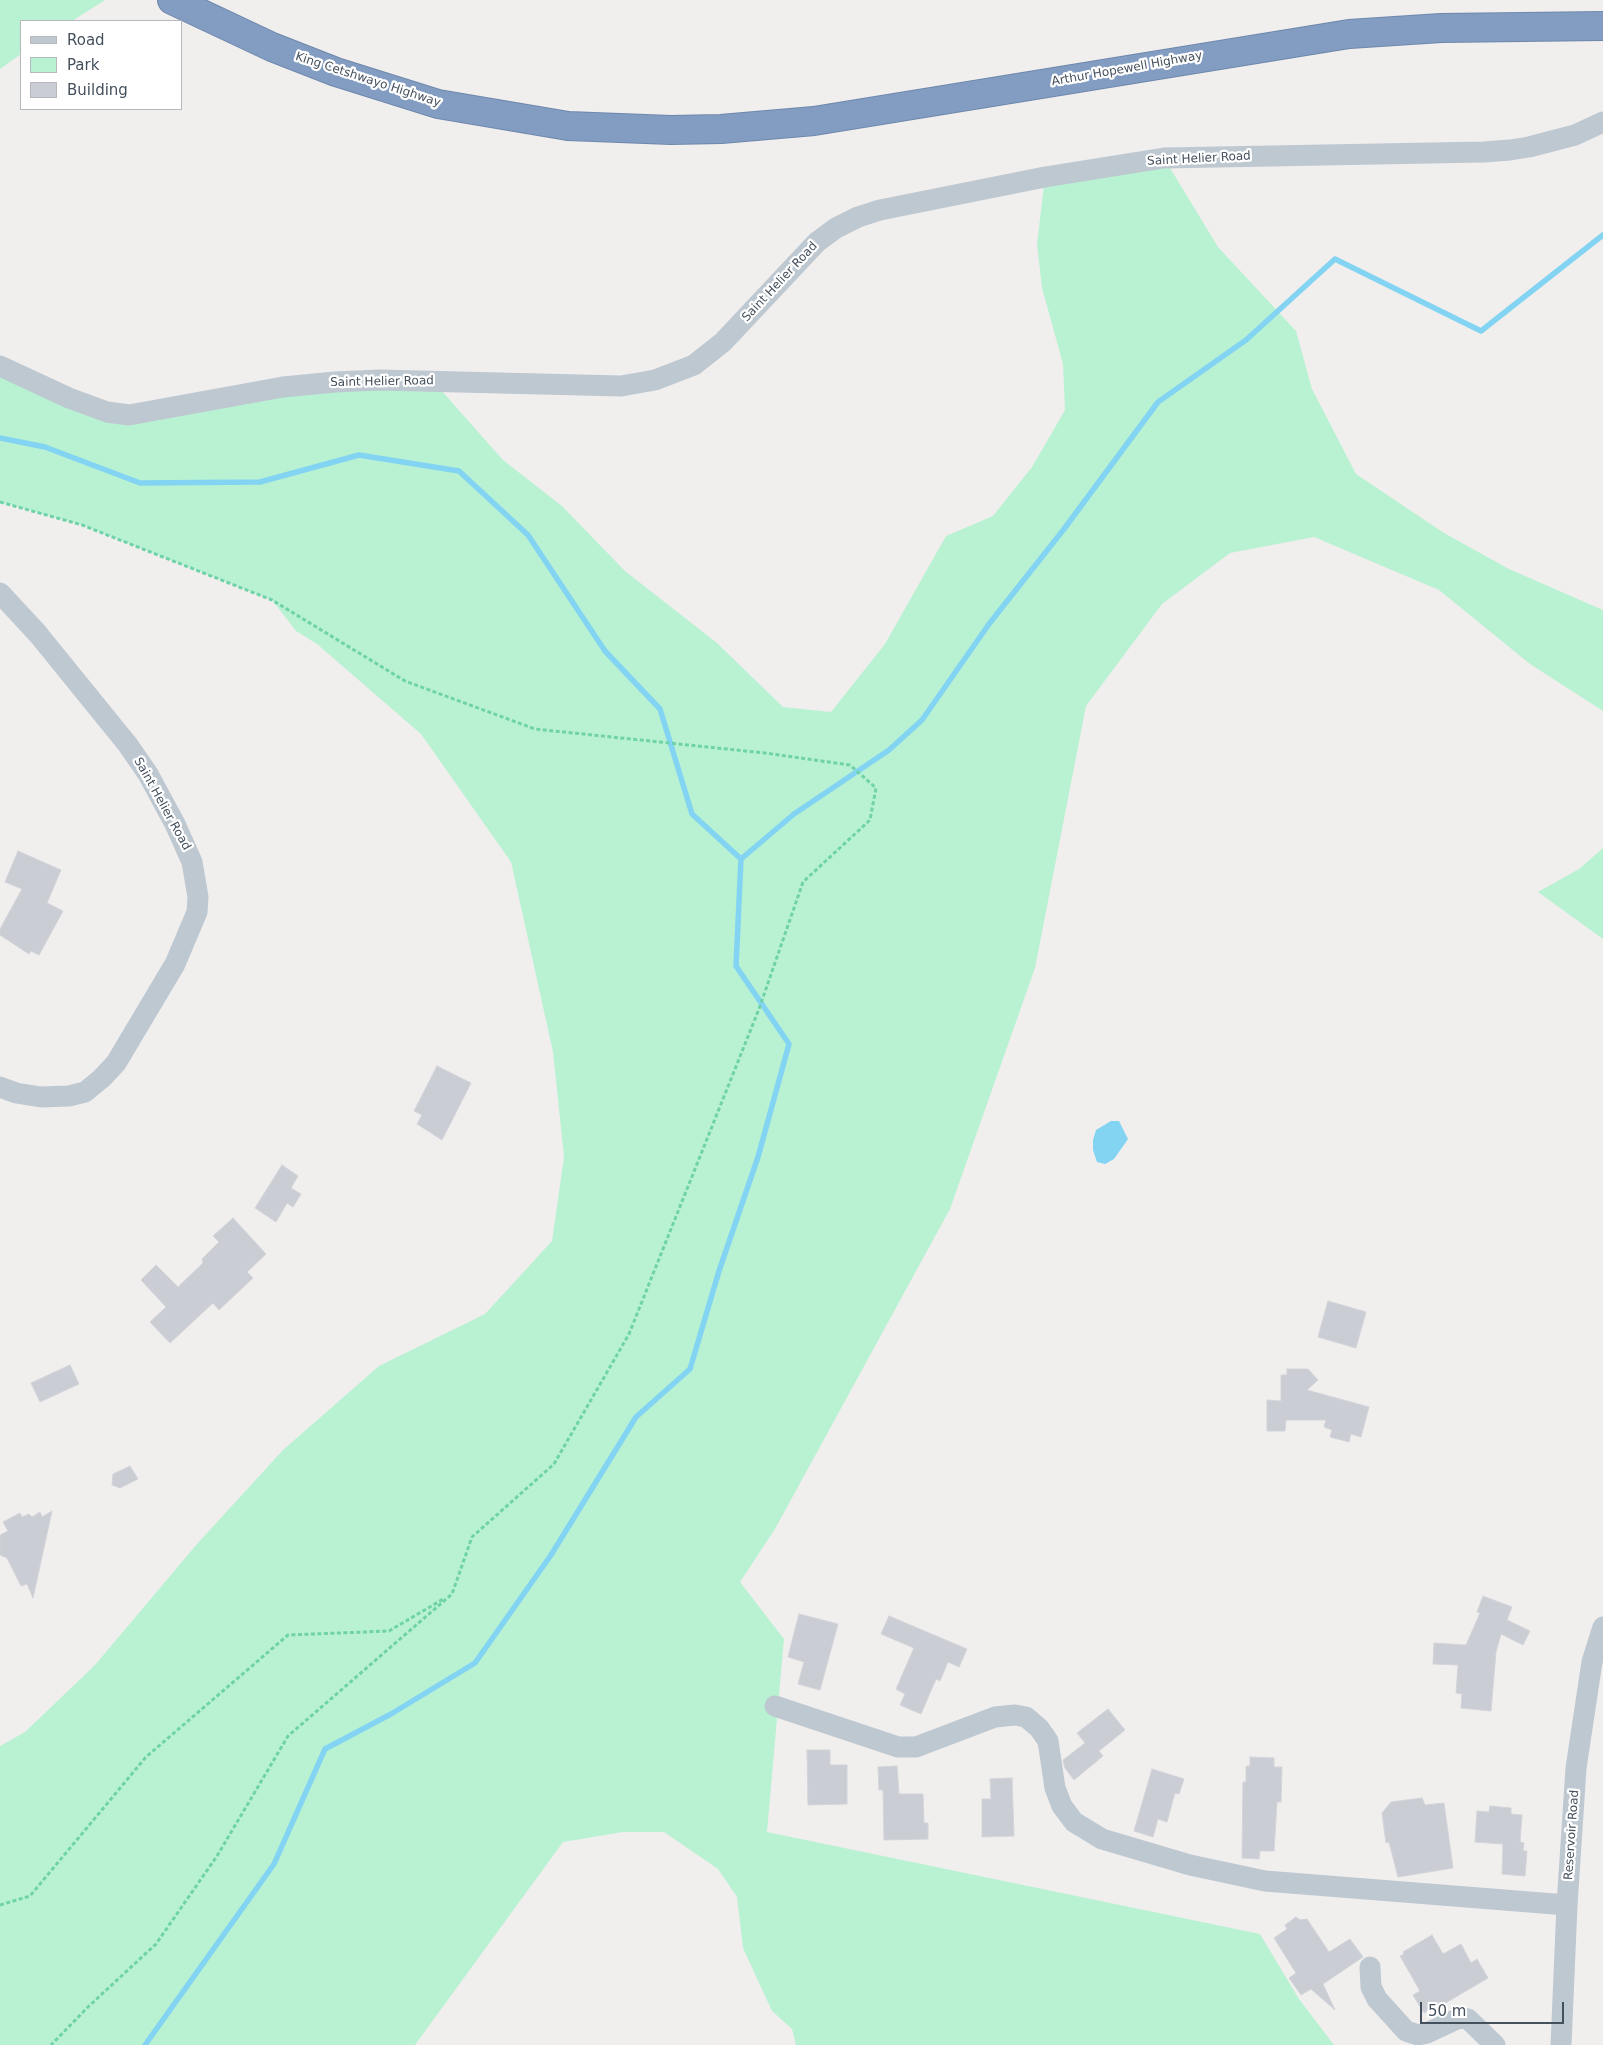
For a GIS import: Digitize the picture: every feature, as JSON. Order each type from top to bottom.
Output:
[{"type":"highway","name":"King Cetshwayo Highway","points":[[172,0],[272,47],[336,72],[438,104],[538,123],[671,130],[721,129],[814,121]]},
{"type":"highway","name":"Arthur Hopewell Highway","points":[[814,121],[1247,49],[1349,34],[1441,28],[1603,26]]},
{"type":"street","name":"Saint Helier Road","points":[[0,366],[69,398],[106,412],[129,415],[283,387],[335,382],[379,380],[621,386],[656,380],[694,365],[723,342],[817,242],[836,228],[858,216],[880,210],[1045,177],[1164,158],[1474,153],[1529,147],[1575,135],[1603,122]]},
{"type":"street","name":"Saint Helier Road","points":[[0,593],[38,634],[122,738],[148,774],[190,856],[198,896],[197,912],[175,964],[116,1063],[102,1078],[85,1092],[69,1096],[42,1098],[16,1094],[0,1087]]},
{"type":"street","name":"Reservoir Road","points":[[1561,2045],[1567,1905],[1576,1768],[1592,1662],[1603,1627]]},
{"type":"street","points":[[775,1706],[898,1747],[916,1747],[995,1718],[1015,1715],[1026,1717],[1039,1728],[1048,1741],[1055,1788],[1062,1806],[1074,1822],[1102,1839],[1190,1865],[1265,1881],[1567,1905]]},
{"type":"street","points":[[1370,1967],[1372,1987],[1377,1999],[1406,2031],[1418,2035],[1428,2033],[1459,2018],[1468,2019],[1495,2045]]},
{"type":"path","points":[[0,502],[82,525],[272,600],[404,681],[535,729],[766,753],[850,765],[876,788],[870,820],[803,882],[759,1009],[629,1334],[554,1464],[472,1537],[452,1594],[288,1736],[216,1856],[156,1944],[88,2006],[51,2045]]},
{"type":"path","points":[[0,1905],[30,1896],[146,1757],[288,1634],[389,1631],[452,1594]]},
{"type":"green space","points":[[0,0],[105,0],[74,20],[20,20],[20,55],[0,69]]},
{"type":"green space","points":[[1164,158],[1218,247],[1296,331],[1312,389],[1356,474],[1444,533],[1509,569],[1603,610],[1603,711],[1530,664],[1439,590],[1314,537],[1230,553],[1162,604],[1086,706],[1035,968],[950,1209],[775,1529],[740,1582],[784,1639],[767,1832],[1260,1934],[1299,1999],[1334,2045],[796,2045],[792,2029],[772,2011],[743,1948],[737,1897],[718,1869],[664,1832],[623,1832],[563,1842],[415,2045],[0,2045],[0,1746],[25,1732],[95,1665],[197,1544],[283,1450],[379,1366],[485,1314],[552,1241],[564,1157],[553,1052],[511,862],[421,734],[317,644],[296,631],[272,600],[82,525],[0,502],[0,366],[107,412],[237,396],[433,381],[503,460],[562,506],[625,571],[717,643],[783,707],[831,712],[885,644],[946,536],[993,516],[1032,467],[1065,410],[1063,364],[1042,288],[1037,244],[1045,177]]},
{"type":"green space","points":[[1603,848],[1603,939],[1538,892],[1579,869]]},
{"type":"water","points":[[1111,1121],[1119,1121],[1128,1139],[1114,1159],[1105,1164],[1097,1162],[1093,1150],[1093,1140],[1096,1130]]},
{"type":"building","points":[[18,851],[61,870],[47,903],[63,911],[39,955],[31,951],[29,954],[0,935],[0,929],[22,889],[5,882]]},
{"type":"building","points":[[437,1066],[471,1083],[442,1140],[417,1124],[422,1115],[414,1111]]},
{"type":"building","points":[[282,1165],[298,1176],[291,1188],[301,1194],[293,1207],[287,1203],[276,1222],[255,1208]]},
{"type":"building","points":[[233,1218],[266,1254],[247,1272],[253,1278],[219,1310],[213,1303],[170,1343],[150,1322],[166,1307],[141,1280],[156,1265],[178,1287],[203,1263],[202,1259],[219,1242],[213,1236]]},
{"type":"building","points":[[1328,1301],[1366,1312],[1356,1348],[1318,1337]]},
{"type":"building","points":[[70,1365],[79,1384],[40,1402],[31,1383]]},
{"type":"building","points":[[1287,1369],[1308,1369],[1318,1380],[1307,1390],[1369,1407],[1361,1437],[1351,1434],[1349,1442],[1330,1437],[1332,1430],[1324,1427],[1326,1420],[1286,1420],[1285,1431],[1267,1431],[1267,1400],[1281,1401],[1281,1375],[1287,1375]]},
{"type":"building","points":[[130,1466],[138,1479],[120,1488],[112,1485],[113,1474]]},
{"type":"building","points":[[52,1511],[33,1598],[27,1584],[21,1586],[7,1558],[0,1555],[0,1535],[8,1531],[3,1522],[20,1513],[22,1517],[29,1514],[32,1517],[40,1512],[42,1517]]},
{"type":"building","points":[[1483,1596],[1512,1607],[1507,1620],[1530,1631],[1523,1645],[1501,1634],[1496,1652],[1491,1711],[1461,1708],[1462,1694],[1456,1693],[1458,1665],[1433,1664],[1434,1643],[1466,1645],[1480,1613],[1477,1612]]},
{"type":"building","points":[[799,1614],[838,1624],[820,1690],[798,1684],[804,1662],[788,1657]]},
{"type":"building","points":[[889,1616],[967,1649],[959,1667],[948,1662],[940,1681],[936,1679],[921,1714],[900,1705],[905,1694],[896,1689],[914,1648],[881,1634]]},
{"type":"building","points":[[1108,1709],[1125,1730],[1099,1751],[1103,1756],[1074,1780],[1065,1768],[1063,1760],[1085,1743],[1077,1733]]},
{"type":"building","points":[[807,1750],[830,1750],[830,1765],[847,1765],[847,1804],[808,1805]]},
{"type":"building","points":[[1250,1757],[1274,1758],[1274,1767],[1282,1767],[1281,1802],[1277,1802],[1274,1851],[1260,1851],[1259,1859],[1242,1858],[1243,1782],[1246,1782],[1246,1766],[1250,1766]]},
{"type":"building","points":[[897,1766],[899,1794],[923,1794],[924,1823],[928,1823],[928,1839],[884,1840],[883,1790],[879,1790],[878,1767]]},
{"type":"building","points":[[1152,1769],[1184,1779],[1179,1794],[1175,1793],[1167,1822],[1158,1819],[1153,1837],[1134,1831]]},
{"type":"building","points":[[1012,1778],[1014,1836],[982,1837],[982,1799],[991,1799],[990,1779]]},
{"type":"building","points":[[1422,1798],[1425,1805],[1444,1803],[1453,1868],[1398,1877],[1389,1842],[1386,1843],[1382,1813],[1391,1802]]},
{"type":"building","points":[[1490,1806],[1511,1808],[1511,1814],[1522,1815],[1520,1842],[1524,1843],[1523,1851],[1527,1851],[1525,1876],[1502,1874],[1503,1844],[1475,1842],[1477,1811],[1489,1812]]},
{"type":"building","points":[[1296,1917],[1300,1920],[1307,1919],[1329,1952],[1350,1939],[1363,1957],[1323,1984],[1335,2010],[1311,1989],[1301,1995],[1289,1978],[1296,1973],[1274,1938],[1287,1929],[1285,1925]]},
{"type":"building","points":[[1432,1935],[1443,1954],[1461,1944],[1471,1963],[1477,1959],[1488,1978],[1437,2008],[1436,2006],[1424,2013],[1413,1995],[1420,1991],[1400,1956],[1404,1954],[1403,1952]]},
{"type":"waterway","points":[[145,2045],[274,1864],[325,1749],[391,1714],[475,1663],[551,1555],[636,1417],[690,1369],[719,1271],[758,1157],[789,1044],[736,966],[741,859],[794,814],[889,750],[922,720],[989,624],[1064,529],[1158,402],[1246,340],[1335,259],[1481,331],[1603,235]]},
{"type":"waterway","points":[[0,438],[45,447],[140,483],[260,482],[359,455],[459,471],[528,535],[605,651],[660,709],[692,814],[741,859]]}]
